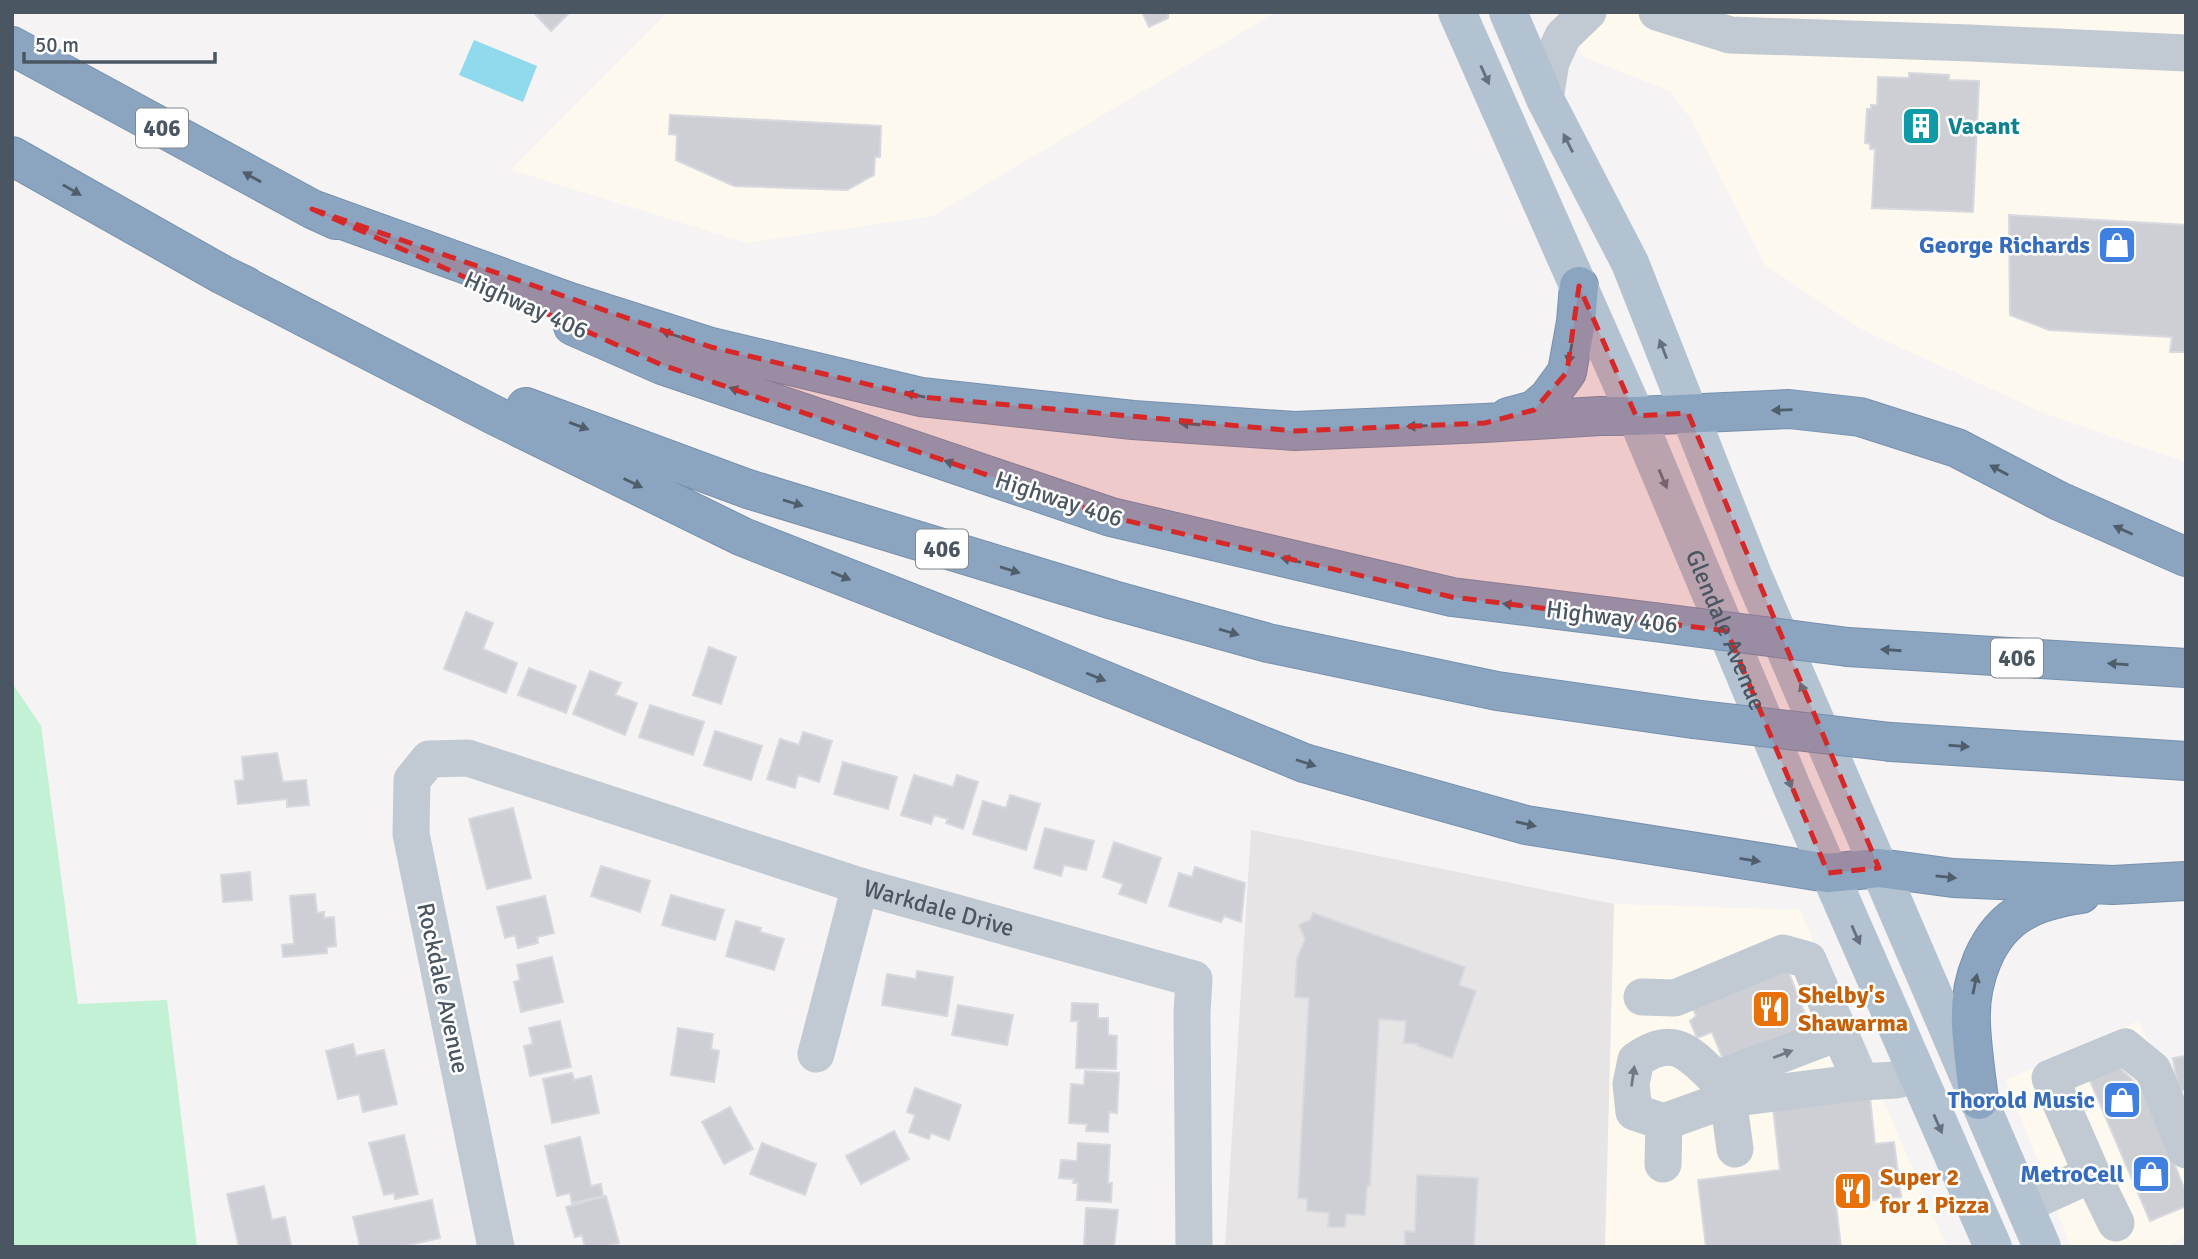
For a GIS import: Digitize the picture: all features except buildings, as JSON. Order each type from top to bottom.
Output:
[{"type":"highway","name":"Highway 406","points":[[12,46],[312,209],[662,365],[1111,517],[1452,597],[1848,647],[2186,668]]},
{"type":"highway","name":"406","points":[[12,156],[223,275],[472,386],[748,489],[936,548],[1268,643],[1497,691],[1693,719],[1891,741],[2186,761]]},
{"type":"highway","points":[[312,209],[570,302],[711,347],[921,397],[1133,420],[1295,431],[1789,409],[1860,417],[1957,448],[2059,501],[2186,557]]},
{"type":"highway","points":[[223,275],[496,416],[743,537],[1304,763],[1526,825],[1828,873],[1879,868],[1953,878],[2100,884],[2186,881]]},
{"type":"highway","points":[[1485,423],[1534,410],[1548,398],[1567,372],[1579,286]]},
{"type":"highway","points":[[1979,1100],[1970,1022],[1974,981],[1985,954],[2001,928],[2023,911],[2059,897],[2186,881]]},
{"type":"main road","name":"Glendale Avenue","points":[[1457,12],[1636,416],[1828,873],[1993,1247]]},
{"type":"main road","name":"Glendale Avenue","points":[[1508,12],[1545,99],[1630,263],[1753,575],[2042,1247]]},
{"type":"street","points":[[1545,99],[1551,62],[1563,36],[1588,12]]},
{"type":"street","points":[[1657,12],[1730,35],[1971,27],[2186,53]]},
{"type":"street","name":"Warkdale Drive","points":[[429,759],[468,758],[860,886],[1194,979],[1194,1247]]},
{"type":"street","name":"Rockdale Avenue","points":[[429,759],[412,780],[411,834],[493,1234]]},
{"type":"street","points":[[816,1054],[860,886]]},
{"type":"street","points":[[1642,997],[1675,998],[1783,953],[1808,960],[1861,1082]]},
{"type":"street","points":[[1735,1149],[1726,1087],[1693,1057],[1676,1047],[1650,1050],[1636,1060],[1631,1084],[1634,1112],[1664,1122],[1726,1087],[1840,1032]]},
{"type":"street","points":[[2116,1223],[2050,1078],[2125,1047],[2153,1070],[2186,1150]]},
{"type":"street","points":[[1726,1087],[1896,1080],[1917,1075]]},
{"type":"street","points":[[1663,1164],[1664,1122]]},
{"type":"street","points":[[2024,1205],[2092,1174]]},
{"type":"highlighted area","points":[[312,209],[711,347],[921,397],[1295,431],[1485,423],[1534,410],[1567,372],[1579,286],[1636,416],[1688,413],[1879,868],[1828,873],[1727,631],[1452,597],[1111,517],[662,365]]},
{"type":"shaded area","points":[[667,12],[1276,12],[933,216],[747,243],[511,170]]},
{"type":"shaded area","points":[[1561,12],[2186,12],[2186,462],[2048,415],[1864,331],[1765,265],[1690,118],[1670,91],[1583,57]]},
{"type":"shaded area","points":[[1251,830],[1614,904],[1605,1247],[1225,1247]]},
{"type":"shaded area","points":[[1614,904],[1800,910],[1947,1247],[1605,1247]]},
{"type":"shaded area","points":[[2138,1021],[2186,1117],[2186,1236],[2166,1247],[2071,1247],[2006,1080]]},
{"type":"green space","points":[[12,683],[41,726],[78,1004],[167,1000],[197,1247],[12,1247]]},
{"type":"water","points":[[474,40],[537,66],[523,102],[459,75]]},
{"type":"place","name":"Vacant","points":[[1921,126]]},
{"type":"place","name":"George Richards","points":[[2117,245]]},
{"type":"place","name":"Shelby's Shawarma","points":[[1771,1009]]},
{"type":"place","name":"Thorold Music","points":[[2122,1100]]},
{"type":"place","name":"MetroCell","points":[[2151,1174]]},
{"type":"place","name":"Super 2 for 1 Pizza","points":[[1853,1191]]}]
